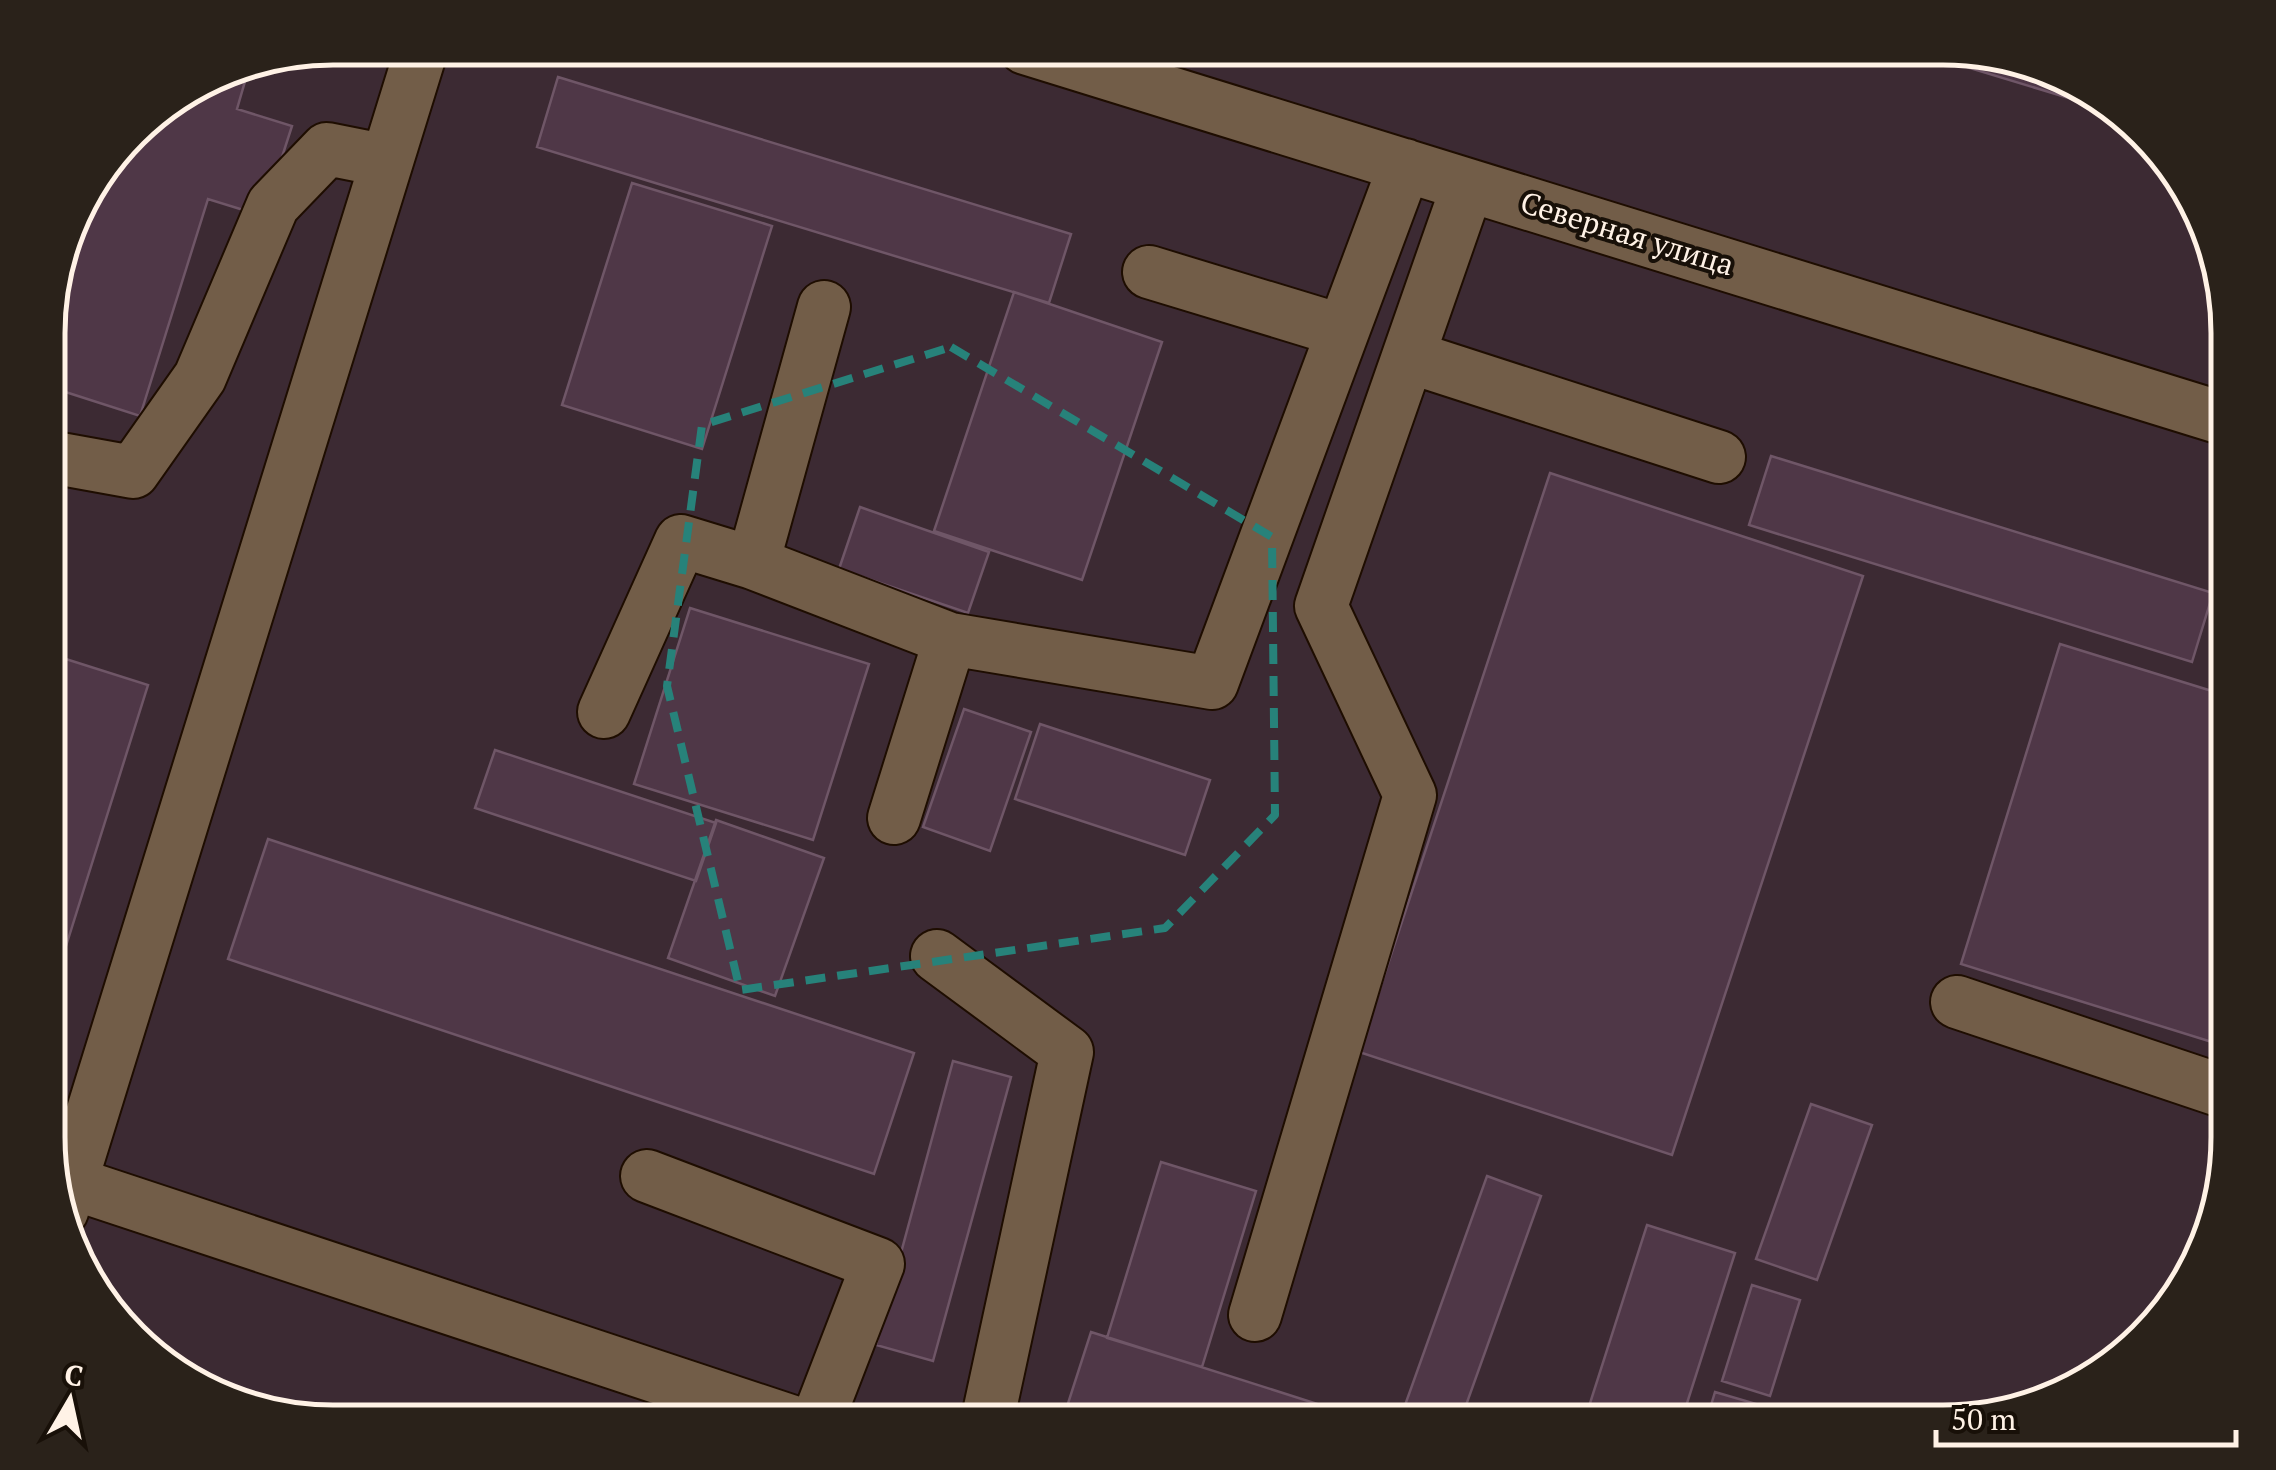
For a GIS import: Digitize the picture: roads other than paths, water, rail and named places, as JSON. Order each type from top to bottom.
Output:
[{"type":"street","points":[[67,1171],[417,65]]},
{"type":"street","name":"Северная улица","points":[[1080,65],[2210,414]]},
{"type":"street","points":[[65,460],[133,472],[200,377],[273,206],[327,149],[387,160]]},
{"type":"street","points":[[604,712],[681,541],[753,563],[950,640],[1212,683],[1405,165]]},
{"type":"street","points":[[1255,1315],[1410,795],[1321,606],[1468,184]]},
{"type":"street","points":[[1149,272],[1342,331]]},
{"type":"street","points":[[753,563],[824,307]]},
{"type":"street","points":[[1410,356],[1719,457]]},
{"type":"street","points":[[894,818],[950,640]]},
{"type":"street","points":[[937,956],[1067,1052],[991,1405]]},
{"type":"street","points":[[1957,1002],[2210,1087]]},
{"type":"street","points":[[647,1176],[878,1264],[824,1405]]},
{"type":"street","points":[[71,1193],[739,1405]]}]
